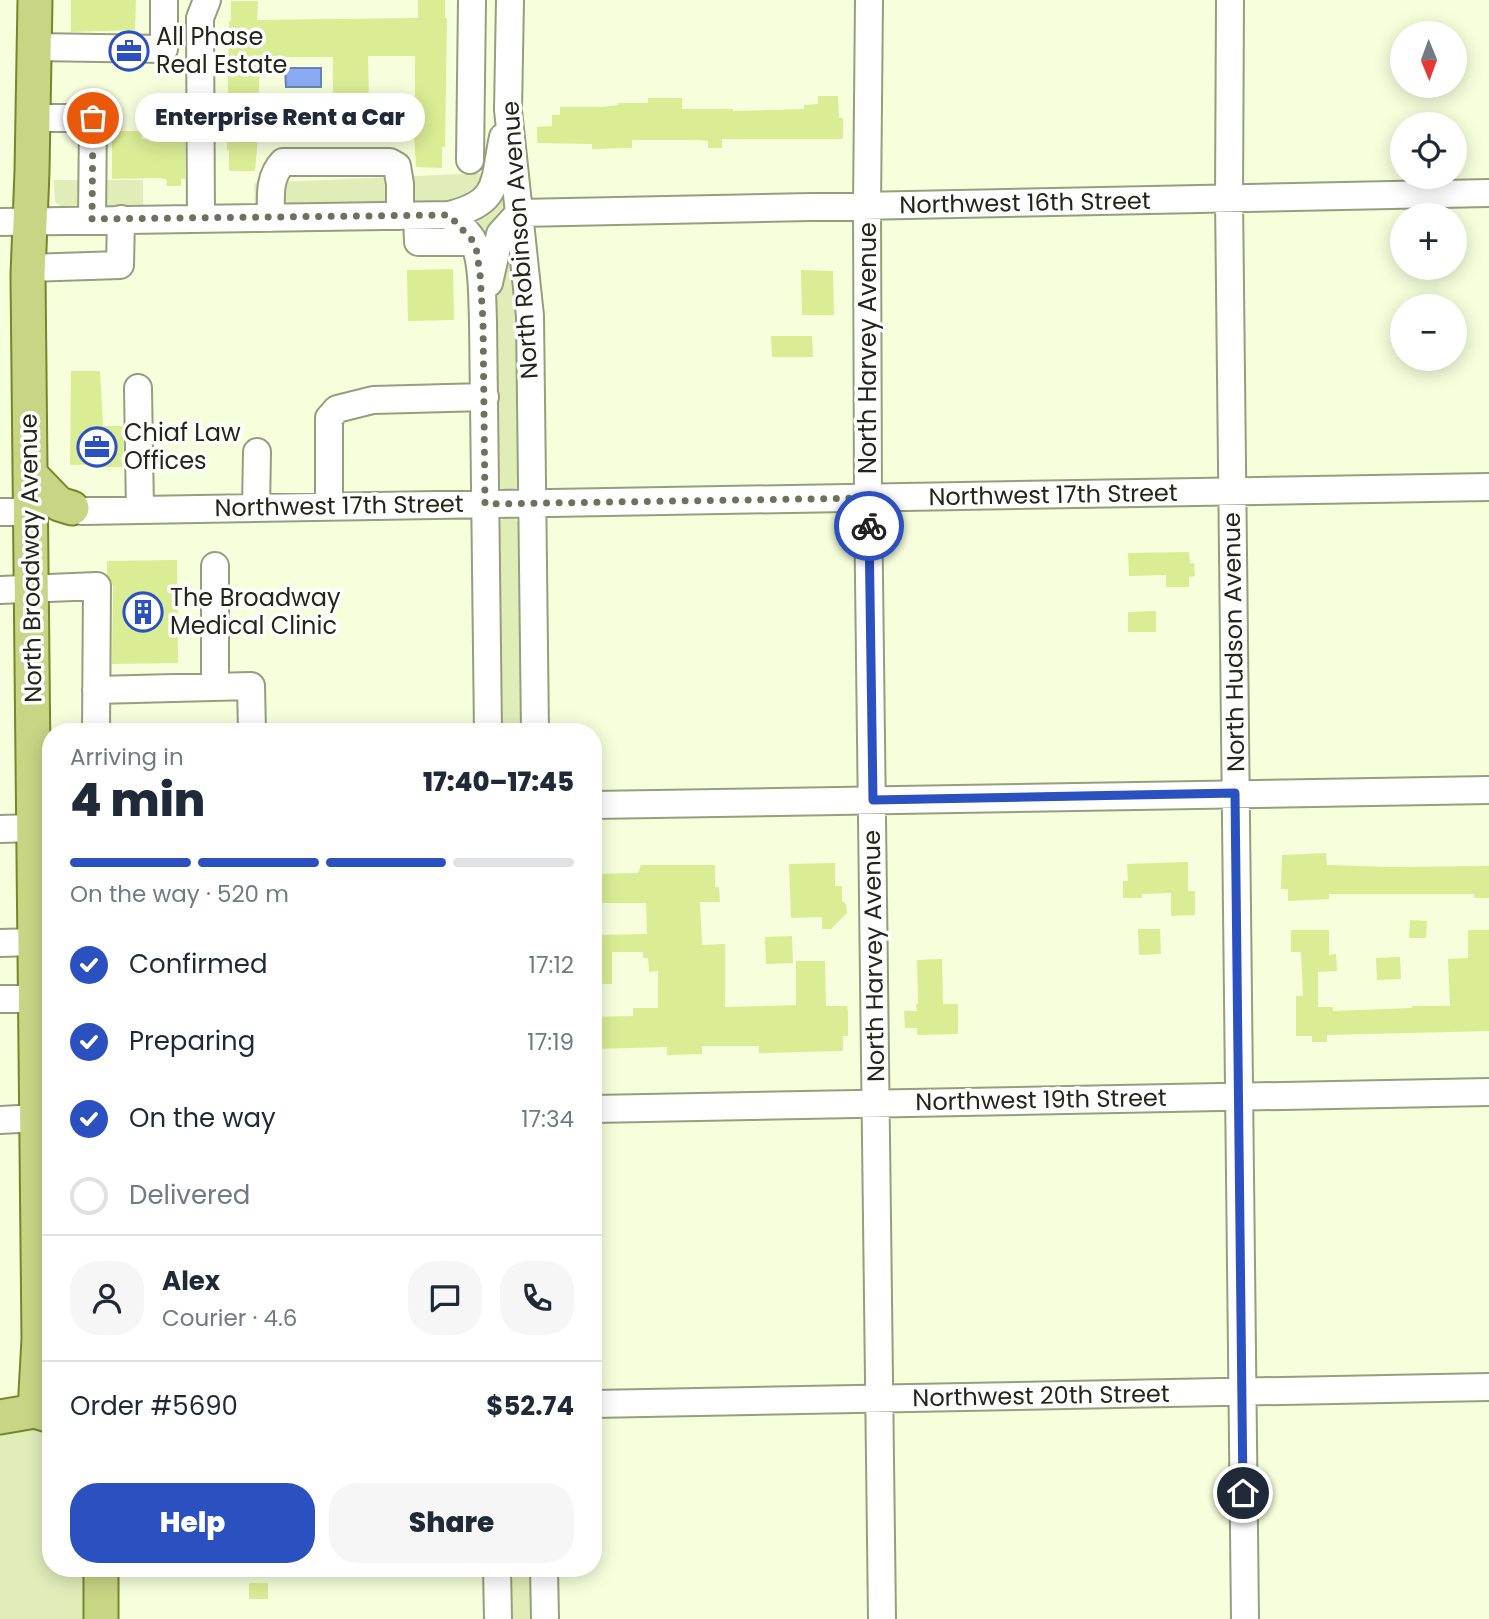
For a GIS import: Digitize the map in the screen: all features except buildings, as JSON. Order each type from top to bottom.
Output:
[{"type":"main road","name":"North Broadway Avenue","points":[[35,0],[33,118],[15,222],[28,268],[30,474],[15,512],[15,589],[42,738],[42,782],[34,828],[40,953],[36,999],[42,1104],[39,1339],[42,1361]]},
{"type":"main road","points":[[30,474],[59,504],[72,508]]},
{"type":"main road","name":"North Broadway Avenue","points":[[0,1417],[42,1413]]},
{"type":"main road","points":[[101,1577],[101,1619]]},
{"type":"street","points":[[34,47],[164,49],[164,0]]},
{"type":"street","points":[[201,218],[200,18],[207,0]]},
{"type":"street","points":[[470,160],[472,0]]},
{"type":"street","name":"North Robinson Avenue","points":[[510,0],[508,110],[530,316],[535,723]]},
{"type":"street","name":"North Harvey Avenue","points":[[869,0],[869,498],[882,1619]]},
{"type":"street","name":"North Hudson Avenue","points":[[1230,0],[1229,198],[1245,1619]]},
{"type":"street","points":[[15,222],[449,215],[476,206],[488,196],[495,179],[508,110]]},
{"type":"street","points":[[33,118],[93,118],[92,219]]},
{"type":"street","points":[[271,218],[271,185],[275,170],[283,162],[390,162],[397,166],[418,242],[473,242]]},
{"type":"street","name":"Northwest 16th Street","points":[[519,213],[1489,193]]},
{"type":"street","points":[[483,321],[497,240],[519,213]]},
{"type":"street","points":[[449,215],[467,232],[473,242],[480,274],[483,321]]},
{"type":"street","points":[[28,268],[120,265],[121,219]]},
{"type":"street","name":"North Robinson Avenue","points":[[483,321],[488,723]]},
{"type":"street","points":[[138,388],[140,510]]},
{"type":"street","points":[[329,506],[329,418],[337,409],[373,400],[485,397]]},
{"type":"street","points":[[256,508],[257,452]]},
{"type":"street","name":"Northwest 17th Street","points":[[72,508],[82,511],[1489,487]]},
{"type":"street","points":[[215,566],[215,687]]},
{"type":"street","points":[[15,589],[97,586],[96,723]]},
{"type":"street","points":[[96,690],[251,686],[252,723]]},
{"type":"street","points":[[602,806],[1489,790]]},
{"type":"street","points":[[0,828],[34,828]]},
{"type":"street","points":[[0,943],[40,953]]},
{"type":"street","points":[[0,999],[36,999]]},
{"type":"street","name":"Northwest 19th Street","points":[[602,1109],[1489,1092]]},
{"type":"street","points":[[0,1120],[42,1104]]},
{"type":"street","name":"Northwest 20th Street","points":[[602,1404],[1489,1388]]},
{"type":"street","points":[[497,1577],[498,1619]]},
{"type":"street","points":[[544,1577],[545,1619]]},
{"type":"green space","points":[[507,172],[505,211],[489,248],[474,221],[490,211]]},
{"type":"green space","points":[[487,173],[487,178],[462,202],[255,205],[254,183]]},
{"type":"green space","points":[[54,180],[143,180],[143,208],[61,207],[55,202]]},
{"type":"green space","points":[[504,253],[509,253],[522,328],[522,484],[512,491],[498,487],[494,481],[493,328]]},
{"type":"green space","points":[[505,517],[513,517],[523,527],[526,723],[497,723],[496,525]]},
{"type":"green space","points":[[36,1427],[42,1429],[42,1577],[92,1577],[93,1619],[0,1619],[0,1430]]},
{"type":"green space","points":[[506,1577],[535,1577],[536,1619],[507,1619]]},
{"type":"water","points":[[285,68],[321,68],[321,87],[286,87]]},
{"type":"way so far","points":[[93,118],[92,219],[449,215],[467,232],[476,247],[480,274],[485,504],[869,498],[869,526]]},
{"type":"place","name":"All Phase Real Estate","points":[[129,51]]},
{"type":"place","name":"Enterprise Rent a Car","points":[[93,118]]},
{"type":"place","name":"Chiaf Law Offices","points":[[97,447]]},
{"type":"place","name":"The Broadway Medical Clinic","points":[[143,612]]},
{"type":"route","points":[[869,526],[873,800],[1235,793],[1243,1493]]}]
